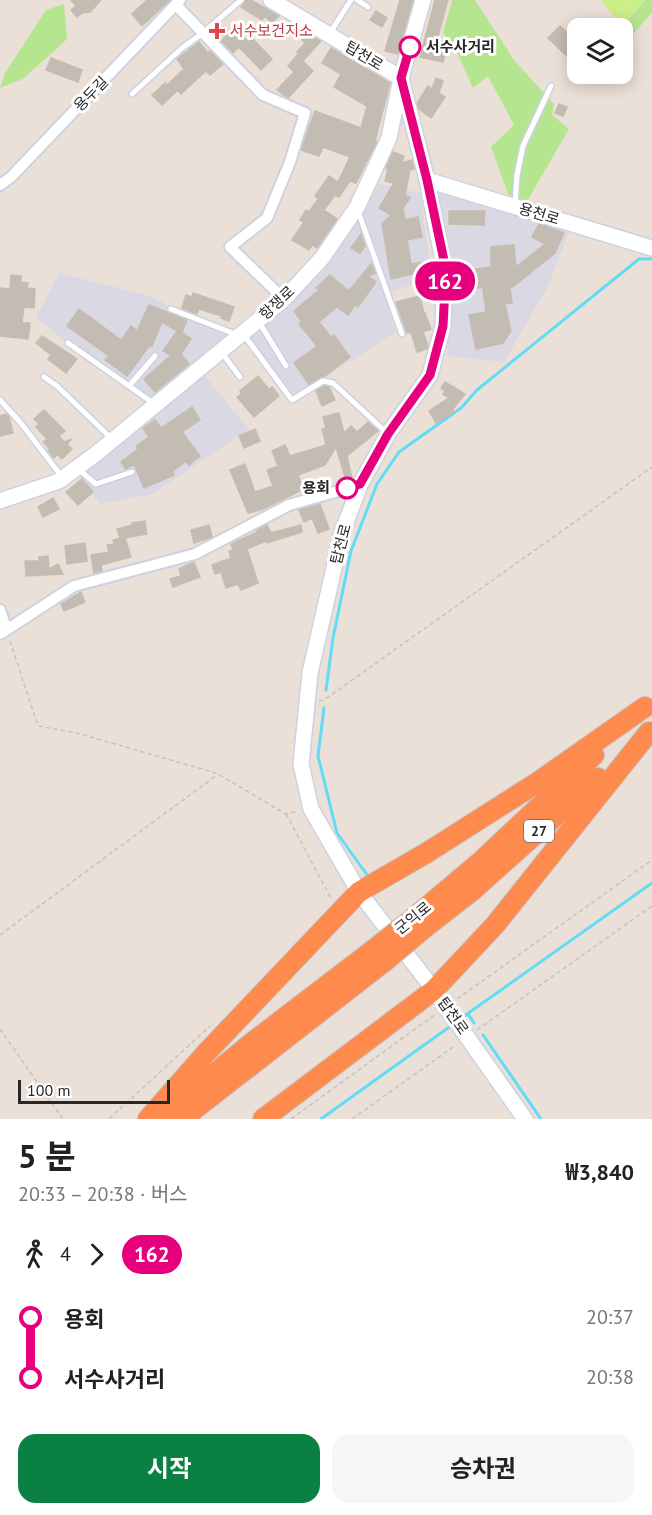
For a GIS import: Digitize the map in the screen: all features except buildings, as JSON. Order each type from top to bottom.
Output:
[{"type":"highway","points":[[148,1119],[206,1053],[359,892],[428,852],[538,782],[649,703]]},
{"type":"highway","name":"군익로","points":[[182,1119],[419,923],[479,863],[649,703]]},
{"type":"highway","points":[[263,1119],[434,990],[495,925],[650,730]]},
{"type":"highway","name":"군익로","points":[[419,923],[472,890],[650,730]]},
{"type":"highway","name":"군익로","points":[[159,1119],[254,1041],[376,958]]},
{"type":"main road","name":"탑천로","points":[[271,0],[401,78],[427,180],[446,270],[443,326],[430,375],[388,434],[360,484],[342,533],[310,673],[301,764],[311,809],[359,892],[434,990],[525,1119]]},
{"type":"main road","name":"항쟁로","points":[[0,501],[63,478],[156,406],[284,299],[322,258],[357,207],[389,138],[401,78],[423,0]]},
{"type":"main road","name":"용천로","points":[[427,180],[652,248]]},
{"type":"street","points":[[178,3],[203,33],[263,95],[305,113],[290,162],[267,218],[230,247],[284,299]]},
{"type":"street","name":"용두길","points":[[0,185],[11,177],[178,3]]},
{"type":"street","points":[[0,610],[3,631],[74,586],[195,554],[289,505],[360,484]]},
{"type":"lane","points":[[132,94],[182,48],[241,0]]},
{"type":"lane","points":[[329,35],[351,0]]},
{"type":"lane","points":[[357,0],[368,7]]},
{"type":"lane","points":[[515,207],[517,175],[523,146],[551,86]]},
{"type":"lane","points":[[357,207],[402,334]]},
{"type":"lane","points":[[171,309],[241,335],[292,400],[323,381],[333,383],[388,434]]},
{"type":"lane","points":[[258,321],[286,366]]},
{"type":"lane","points":[[68,343],[156,406]]},
{"type":"lane","points":[[221,352],[240,377]]},
{"type":"lane","points":[[129,386],[155,356]]},
{"type":"lane","points":[[44,377],[57,386],[113,440]]},
{"type":"lane","points":[[0,400],[63,478]]},
{"type":"lane","points":[[76,468],[96,484],[132,472]]},
{"type":"path","points":[[307,704],[324,700],[652,467]]},
{"type":"path","points":[[3,631],[38,726],[77,733],[218,774],[286,814],[334,905]]},
{"type":"path","points":[[0,934],[218,774]]},
{"type":"path","points":[[286,814],[311,809]]},
{"type":"path","points":[[291,1119],[447,1010],[652,860]]},
{"type":"path","points":[[352,1119],[466,1035],[652,906]]},
{"type":"path","points":[[109,1119],[216,1021]]},
{"type":"path","points":[[0,1029],[63,1119]]},
{"type":"shaded area","points":[[380,184],[420,193],[432,278],[384,294],[396,333],[293,396],[249,336],[322,273]]},
{"type":"shaded area","points":[[439,193],[570,230],[547,288],[504,362],[447,356],[453,263]]},
{"type":"shaded area","points":[[59,273],[150,296],[231,338],[148,406],[36,318]]},
{"type":"shaded area","points":[[204,375],[249,429],[152,494],[100,504],[79,474]]},
{"type":"green space","points":[[452,0],[475,0],[514,60],[554,104],[552,115],[569,129],[526,203],[510,199],[491,147],[514,125],[488,76],[473,88],[456,50],[443,33]]},
{"type":"green space","points":[[601,0],[645,0],[630,18],[615,18]]},
{"type":"green space","points":[[645,0],[652,0],[652,13],[633,34],[633,18],[630,18]]},
{"type":"green space","points":[[64,4],[67,39],[23,79],[0,88],[5,73],[46,10]]},
{"type":"waterway","points":[[326,690],[333,638],[351,551],[377,484],[399,452],[461,408],[477,390],[639,259],[652,259]]},
{"type":"waterway","points":[[324,708],[318,756],[337,833],[370,879]]},
{"type":"waterway","points":[[460,1019],[652,883]]},
{"type":"waterway","points":[[468,1014],[474,1023]]},
{"type":"waterway","points":[[321,1119],[452,1025]]},
{"type":"waterway","points":[[483,1035],[541,1119]]},
{"type":"bus line","name":"162","points":[[347,488],[360,484],[388,434],[430,375],[443,326],[446,270],[427,180],[401,78],[410,47]]},
{"type":"place","name":"서수보건지소","points":[[217,31]]},
{"type":"place","name":"서수사거리","points":[[410,47]]},
{"type":"place","name":"용회","points":[[347,488]]}]
